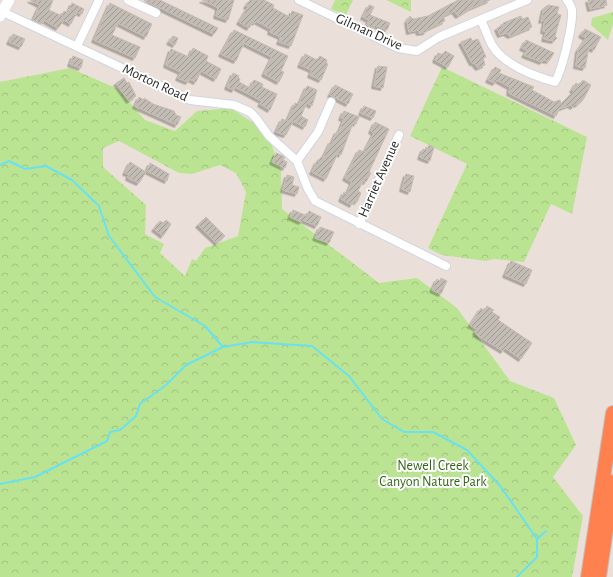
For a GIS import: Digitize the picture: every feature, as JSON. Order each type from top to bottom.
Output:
[{"type":"highway","points":[[588,577],[613,413]]},
{"type":"highway","points":[[598,577],[613,482]]},
{"type":"street","points":[[77,46],[99,0]]},
{"type":"street","points":[[128,0],[156,13]]},
{"type":"street","name":"Gilman Drive","points":[[299,0],[398,48],[417,51],[439,37],[481,20]]},
{"type":"street","points":[[527,0],[481,20],[492,44],[503,57],[542,78],[555,82],[560,74],[572,18],[571,5],[567,0]]},
{"type":"street","name":"Morton Road","points":[[4,6],[77,46],[190,100],[234,105],[243,109],[256,118],[268,136],[297,161],[313,198],[328,208],[359,224],[446,266]]},
{"type":"street","points":[[297,161],[318,132],[331,102]]},
{"type":"street","name":"Harriet Avenue","points":[[359,224],[399,135]]},
{"type":"green space","points":[[335,0],[353,0],[346,15],[331,9]]},
{"type":"green space","points":[[386,0],[411,0],[411,12],[409,11]]},
{"type":"green space","points":[[613,12],[613,24],[608,40],[591,25],[592,18]]},
{"type":"green space","points":[[442,67],[587,137],[572,214],[551,204],[524,262],[494,259],[486,261],[442,255],[428,248],[467,164],[410,136]]},
{"type":"green space","name":"Newell Creek Canyon Nature Park","points":[[70,68],[118,89],[145,120],[175,131],[197,111],[231,108],[267,132],[281,171],[282,209],[379,283],[417,278],[457,308],[510,381],[554,398],[576,445],[553,477],[583,516],[572,577],[0,577],[0,82]],"holes":[[[119,141],[179,173],[192,174],[220,165],[236,173],[246,192],[238,236],[205,248],[196,261],[192,259],[185,276],[160,253],[164,244],[145,234],[146,205],[103,167],[103,148]]]},
{"type":"building","points":[[30,0],[53,0],[49,10],[62,16],[64,11],[68,13],[72,3],[84,9],[82,14],[77,12],[71,24],[64,20],[58,28],[44,20],[42,24],[33,20],[40,5]]},
{"type":"building","points":[[144,0],[160,0],[218,28],[214,34]]},
{"type":"building","points":[[202,0],[234,0],[228,20],[216,16],[218,9],[217,7]]},
{"type":"building","points":[[250,0],[264,0],[274,5],[273,8],[290,17],[292,11],[303,15],[291,46],[279,42],[281,37],[270,32],[271,29],[256,21],[255,23],[253,22],[249,28],[239,22],[248,7],[246,6]]},
{"type":"building","points":[[458,0],[490,0],[471,8],[458,16],[454,11],[443,16],[445,21],[426,30],[426,32],[419,33],[418,30],[409,32],[407,21],[410,16],[413,19],[428,16]]},
{"type":"building","points":[[588,0],[606,0],[607,5],[590,9]]},
{"type":"building","points":[[110,3],[152,24],[146,37],[118,23],[112,35],[140,47],[135,58],[94,40]]},
{"type":"building","points":[[369,5],[374,7],[370,15],[390,23],[387,30],[375,25],[374,28],[367,25],[369,20],[363,17]]},
{"type":"building","points":[[548,5],[559,7],[557,14],[561,15],[555,36],[557,38],[554,41],[544,39],[546,32],[543,31],[545,20],[541,21],[544,8]]},
{"type":"building","points":[[521,16],[522,19],[528,17],[532,27],[510,36],[506,33],[500,35],[497,28],[504,25],[503,23]]},
{"type":"building","points":[[585,29],[601,37],[594,50],[589,47],[585,68],[576,66],[578,50],[586,38],[581,35]]},
{"type":"building","points":[[234,30],[288,56],[281,71],[284,72],[279,82],[264,74],[272,57],[244,43],[236,61],[221,54]]},
{"type":"building","points":[[13,34],[25,39],[21,47],[9,42]]},
{"type":"building","points":[[173,36],[178,38],[175,45],[169,42]]},
{"type":"building","points":[[471,38],[472,41],[478,39],[486,57],[483,58],[485,65],[478,68],[474,63],[472,63],[461,42]]},
{"type":"building","points":[[526,40],[554,53],[549,61],[543,60],[542,62],[524,55],[527,50],[522,48]]},
{"type":"building","points":[[193,48],[208,56],[206,61],[221,69],[216,79],[201,71],[196,82],[190,79],[188,82],[178,78],[181,72],[166,65],[171,49],[189,57]]},
{"type":"building","points":[[445,51],[454,56],[448,67],[435,60],[438,53],[443,55]]},
{"type":"building","points":[[305,54],[317,60],[320,56],[327,60],[326,63],[328,64],[321,80],[310,75],[312,70],[300,65]]},
{"type":"building","points":[[73,56],[83,60],[81,68],[70,64]]},
{"type":"building","points":[[378,66],[387,67],[383,88],[374,86]]},
{"type":"building","points":[[495,67],[501,70],[499,73],[534,87],[532,90],[554,102],[560,100],[561,104],[574,91],[572,90],[576,83],[579,85],[583,80],[591,85],[583,100],[573,107],[570,105],[559,109],[556,116],[509,93],[510,87],[497,80],[495,83],[488,80]]},
{"type":"building","points":[[233,73],[239,76],[239,82],[250,88],[254,80],[263,84],[262,87],[277,94],[270,110],[260,104],[262,101],[235,87],[234,90],[227,87]]},
{"type":"building","points":[[124,78],[127,83],[129,82],[136,96],[129,101],[116,83]]},
{"type":"building","points":[[335,85],[353,94],[348,104],[330,95]]},
{"type":"building","points":[[307,86],[317,90],[312,106],[307,103],[301,116],[308,120],[305,127],[293,121],[286,135],[276,132],[282,119],[287,121],[295,103],[299,104]]},
{"type":"building","points":[[139,97],[144,100],[144,98],[153,104],[174,111],[176,115],[181,117],[177,125],[135,106]]},
{"type":"building","points":[[364,106],[376,111],[373,118],[361,113]]},
{"type":"building","points":[[344,111],[359,117],[356,124],[353,123],[341,155],[338,153],[326,179],[312,172],[317,161],[318,162],[321,157],[323,158],[337,131],[339,132],[344,119],[341,118]]},
{"type":"building","points":[[375,122],[389,129],[369,172],[371,173],[366,182],[363,181],[358,191],[361,193],[357,202],[354,201],[352,205],[341,199],[344,192],[347,194],[352,182],[345,178],[359,150],[364,152],[374,133],[371,131]]},
{"type":"building","points":[[429,145],[434,147],[430,161],[420,157],[423,149],[427,150]]},
{"type":"building","points":[[276,153],[285,157],[283,160],[287,162],[285,168],[272,162]]},
{"type":"building","points":[[130,162],[146,172],[139,183],[128,178],[129,174],[125,173]]},
{"type":"building","points":[[150,163],[169,174],[167,181],[147,171]]},
{"type":"building","points":[[406,174],[414,176],[410,192],[402,189]]},
{"type":"building","points":[[287,175],[294,177],[292,185],[299,187],[297,194],[283,190]]},
{"type":"building","points":[[293,210],[307,216],[309,211],[321,217],[317,226],[303,220],[301,222],[290,217]]},
{"type":"building","points":[[206,217],[225,236],[217,243],[198,225]]},
{"type":"building","points":[[166,220],[171,224],[163,236],[154,229],[160,221],[163,223]]},
{"type":"building","points":[[320,227],[334,232],[329,243],[315,238]]},
{"type":"building","points":[[511,261],[532,270],[526,284],[505,275]]},
{"type":"building","points":[[441,278],[447,281],[441,294],[432,290],[437,279],[440,281]]},
{"type":"building","points":[[487,306],[494,310],[492,312],[500,317],[498,320],[532,343],[521,359],[505,348],[503,351],[477,335],[475,332],[477,329],[470,325],[481,308],[484,311]]},
{"type":"waterway","points":[[0,165],[9,161],[25,169],[46,166],[72,180],[99,206],[109,236],[155,297],[205,326],[223,347]]},
{"type":"waterway","points":[[0,484],[35,477],[107,441],[110,432],[120,430],[136,416],[140,404],[166,385],[186,365],[223,347],[252,342],[312,346],[349,376],[382,419],[404,432],[433,432],[467,450],[501,487],[537,539]]},
{"type":"waterway","points":[[517,577],[537,557],[537,539],[546,531]]}]
